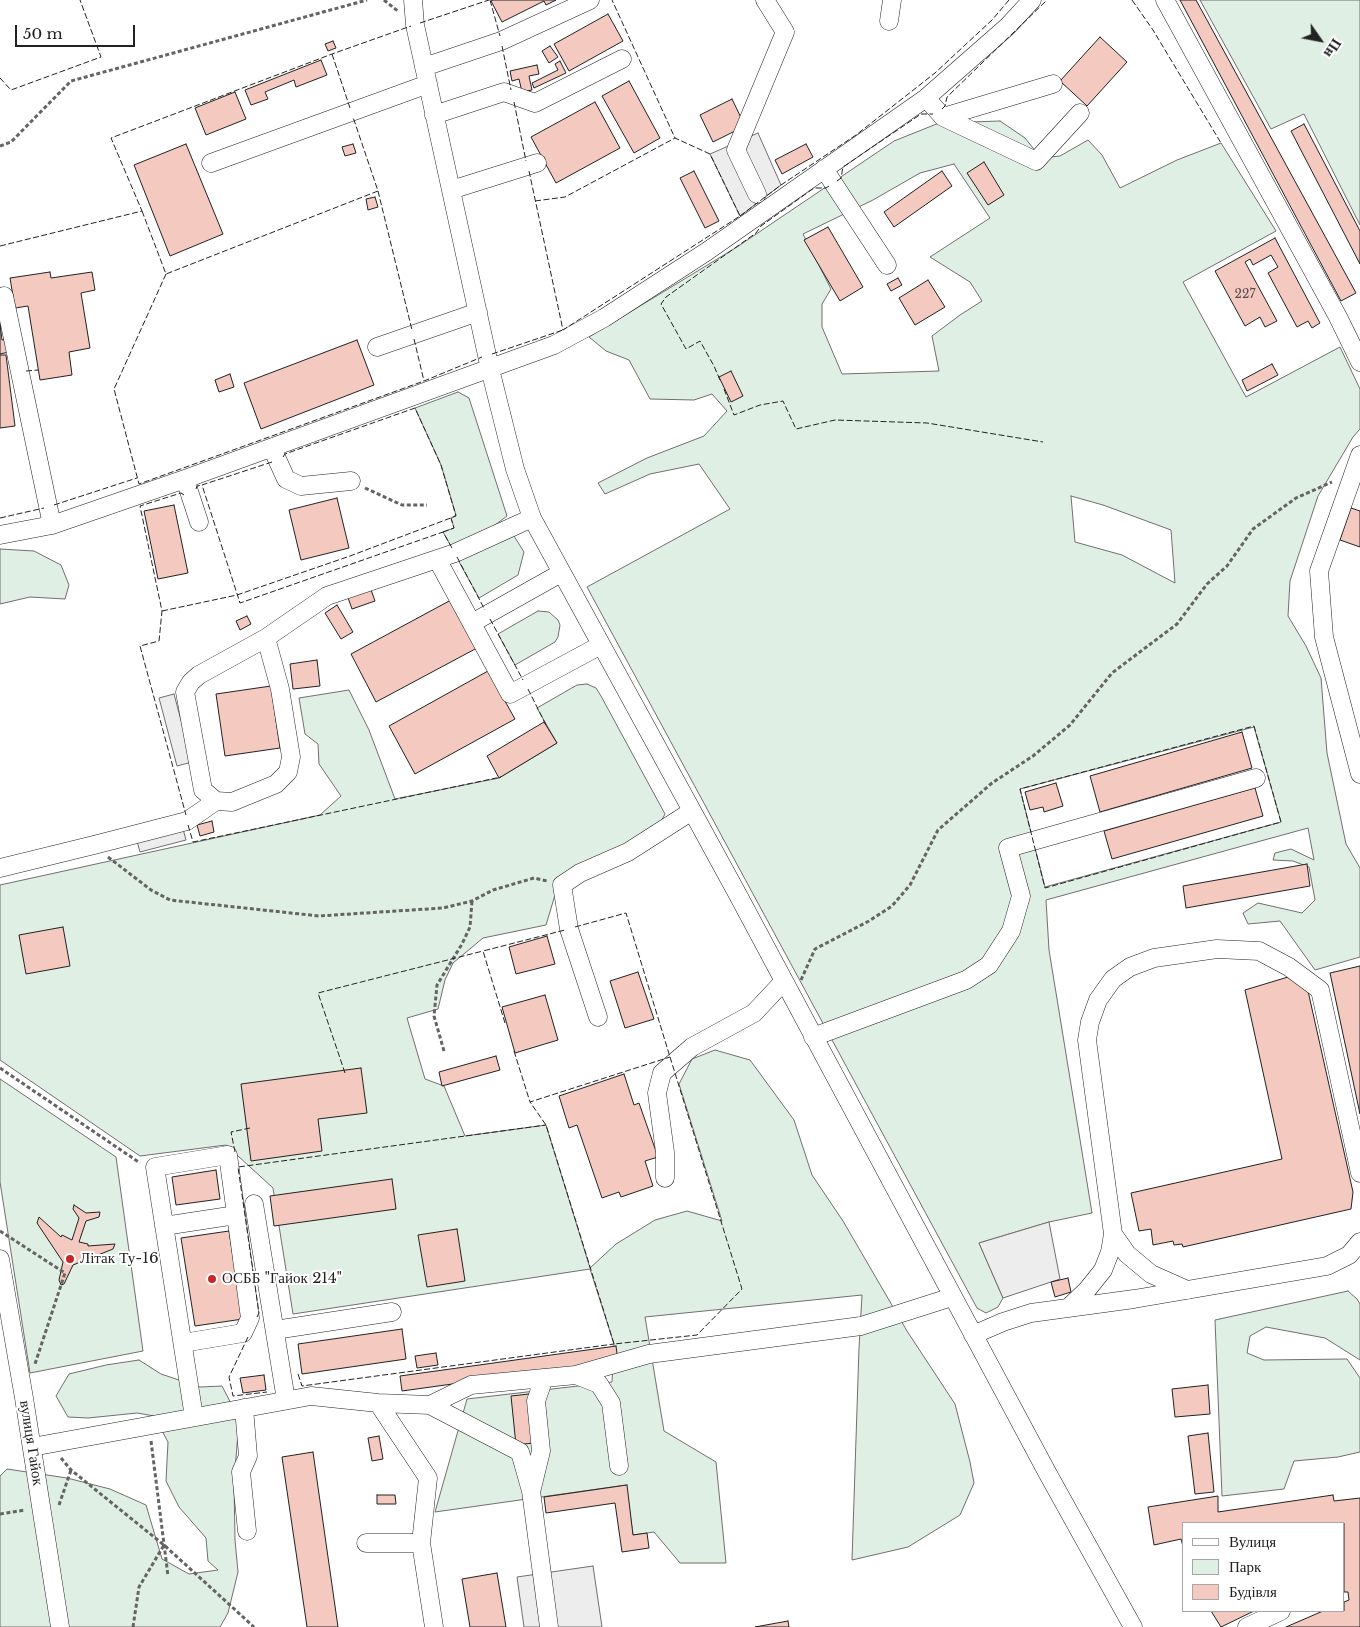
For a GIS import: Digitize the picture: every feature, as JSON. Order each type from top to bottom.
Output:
[{"type":"street","points":[[413,0],[415,25],[490,369],[515,469],[532,518],[784,981],[952,1297],[1133,1627]]},
{"type":"street","points":[[210,163],[426,75],[590,0]]},
{"type":"street","points":[[757,194],[736,150],[784,32],[765,0]]},
{"type":"street","points":[[889,21],[892,0]]},
{"type":"street","points":[[0,535],[52,525],[272,448],[554,345],[604,318],[706,252],[926,98],[1007,27],[1032,0]]},
{"type":"street","points":[[1165,0],[1360,362]]},
{"type":"street","points":[[434,115],[504,92],[535,103],[622,59]]},
{"type":"street","points":[[943,117],[1053,84]]},
{"type":"street","points":[[926,98],[943,117],[1036,160],[1080,113]]},
{"type":"street","points":[[451,190],[537,163]]},
{"type":"street","points":[[824,170],[888,265]]},
{"type":"street","points":[[4,296],[52,525]]},
{"type":"street","points":[[377,347],[478,312]]},
{"type":"street","points":[[272,448],[286,479],[301,486],[351,481]]},
{"type":"street","points":[[1360,455],[1319,571],[1324,637],[1360,774]]},
{"type":"street","points":[[185,479],[199,522]]},
{"type":"street","points":[[266,638],[280,689],[291,757],[288,772],[276,784],[264,790],[232,802],[216,801],[203,790],[185,692],[198,675],[266,638],[327,596],[455,553],[532,518]]},
{"type":"street","points":[[437,559],[510,694],[601,645]]},
{"type":"street","points":[[472,623],[561,573]]},
{"type":"street","points":[[813,1037],[966,980],[989,965],[1011,931],[1021,896],[1008,848],[1256,778]]},
{"type":"street","points":[[0,868],[94,846],[187,821],[216,801]]},
{"type":"street","points":[[598,1017],[569,929],[562,885],[580,873],[628,852],[692,811]]},
{"type":"street","points":[[1068,1308],[1087,1290],[1103,1270],[1110,1252],[1113,1234],[1088,1040],[1090,1022],[1098,1000],[1112,979],[1130,966],[1154,958],[1217,949],[1259,950],[1289,967],[1320,990],[1360,1173]]},
{"type":"street","points":[[665,1178],[665,1152],[657,1093],[662,1072],[692,1047],[754,1013],[784,981]]},
{"type":"street","points":[[182,1343],[243,1333],[250,1318],[228,1155],[155,1167],[182,1343],[194,1417]]},
{"type":"street","points":[[254,1204],[286,1400]]},
{"type":"street","points":[[164,1226],[236,1215]]},
{"type":"street","points":[[1113,1234],[1127,1254],[1151,1274],[1187,1290]]},
{"type":"street","points":[[973,1335],[1003,1322],[1031,1313],[1187,1290],[1327,1266],[1349,1255],[1360,1242]]},
{"type":"street","name":"вулиця Гайок","points":[[0,1259],[60,1627]]},
{"type":"street","points":[[430,1405],[472,1385],[576,1375],[649,1354],[861,1326],[952,1297]]},
{"type":"street","points":[[275,1330],[392,1312]]},
{"type":"street","points":[[576,1375],[599,1384],[611,1403],[619,1466]]},
{"type":"street","points":[[531,1491],[541,1451],[536,1401],[544,1378]]},
{"type":"street","points":[[32,1447],[311,1396],[378,1403],[430,1405],[520,1452],[531,1491],[549,1627]]},
{"type":"street","points":[[378,1403],[428,1478],[422,1543],[434,1627]]},
{"type":"street","points":[[244,1408],[248,1456],[241,1472],[247,1531]]},
{"type":"street","points":[[366,1543],[422,1543]]},
{"type":"street","points":[[1247,1627],[1279,1612]]},
{"type":"path","points":[[0,146],[11,142],[71,81],[367,0]]},
{"type":"path","points":[[793,999],[815,949],[869,921],[892,906],[910,885],[938,830],[992,783],[1033,756],[1070,725],[1112,673],[1177,624],[1208,584],[1227,566],[1253,529],[1296,498],[1353,473]]},
{"type":"path","points":[[351,481],[402,505],[427,505]]},
{"type":"path","points":[[94,846],[151,890],[170,900],[319,916],[443,908],[472,901],[493,890],[534,878],[562,885]]},
{"type":"path","points":[[444,1052],[434,1016],[437,985],[470,927],[472,901]]},
{"type":"path","points":[[0,1068],[141,1164],[155,1167]]},
{"type":"path","points":[[0,1231],[65,1273],[33,1370]]},
{"type":"path","points":[[149,1426],[168,1576]]},
{"type":"path","points":[[50,1444],[71,1470],[164,1545],[254,1627]]},
{"type":"path","points":[[59,1504],[71,1470]]},
{"type":"path","points":[[0,1514],[25,1510]]},
{"type":"path","points":[[133,1627],[140,1587],[164,1545]]},
{"type":"green space","points":[[1200,0],[1360,0],[1360,225],[1304,114],[1271,129]]},
{"type":"green space","points":[[1000,121],[1025,138],[1041,158],[1060,156],[1088,140],[1102,155],[1120,188],[1177,160],[1221,143],[1276,231],[1183,282],[1246,397],[1340,347],[1360,389],[1360,429],[1353,437],[1318,496],[1290,581],[1288,616],[1306,646],[1321,678],[1327,753],[1346,844],[1360,868],[1360,957],[1315,970],[1280,921],[1248,924],[1243,913],[1258,903],[1302,913],[1315,900],[1309,867],[1293,861],[1273,860],[1275,853],[1291,849],[1314,860],[1308,828],[1046,900],[1049,950],[1092,1213],[1049,1222],[979,1243],[1003,1298],[998,1307],[986,1313],[977,1308],[587,587],[730,509],[699,464],[650,474],[605,494],[598,483],[647,458],[704,436],[727,411],[712,394],[694,400],[650,399],[629,360],[606,351],[589,337],[737,247],[894,141],[939,123]],"holes":[[[954,164],[990,218],[930,257],[970,282],[982,301],[932,336],[939,371],[842,374],[822,327],[822,304],[831,289],[803,234],[873,200],[920,173]],[[1071,496],[1103,505],[1171,530],[1175,583],[1122,555],[1075,542]],[[1254,727],[1281,822],[1045,887],[1020,789]]]},
{"type":"green space","points":[[458,392],[469,398],[507,516],[491,528],[452,548],[443,532],[454,528],[451,518],[456,515],[441,465],[415,408]]},
{"type":"green space","points":[[514,536],[524,552],[518,575],[479,598],[458,560]]},
{"type":"green space","points":[[0,549],[34,551],[61,565],[69,585],[65,599],[30,597],[0,604]]},
{"type":"green space","points":[[538,611],[549,612],[558,620],[560,625],[558,637],[555,642],[515,665],[498,634]]},
{"type":"green space","points":[[587,684],[596,688],[601,696],[665,814],[659,825],[583,867],[556,878],[555,895],[546,925],[483,938],[453,963],[445,980],[438,1009],[407,1018],[425,1079],[444,1086],[465,1136],[546,1125],[590,1268],[616,1244],[655,1220],[687,1211],[722,1221],[679,1084],[692,1059],[715,1050],[750,1060],[794,1120],[812,1175],[843,1221],[907,1331],[955,1404],[974,1483],[960,1515],[908,1547],[852,1560],[862,1295],[645,1317],[664,1431],[716,1462],[726,1563],[680,1563],[654,1532],[633,1535],[626,1485],[435,1512],[467,1399],[612,1382],[614,1344],[590,1269],[293,1314],[273,1188],[226,1145],[140,1156],[0,1060],[0,885],[320,815],[341,796],[319,764],[318,744],[305,734],[299,698],[349,690],[369,730],[395,799],[499,778],[557,743],[537,708],[577,685]]},
{"type":"green space","points":[[0,1079],[116,1157],[143,1351],[30,1373],[0,1182]]},
{"type":"green space","points":[[1348,1291],[1360,1304],[1360,1360],[1325,1338],[1266,1327],[1250,1336],[1247,1353],[1264,1360],[1347,1359],[1360,1378],[1360,1452],[1338,1457],[1294,1461],[1284,1489],[1222,1496],[1215,1320]]},
{"type":"green space","points":[[139,1360],[161,1374],[200,1387],[222,1386],[237,1415],[238,1433],[234,1483],[235,1540],[238,1572],[228,1613],[220,1627],[0,1627],[0,1476],[7,1469],[67,1478],[110,1489],[146,1505],[162,1559],[189,1574],[218,1570],[208,1561],[206,1538],[179,1507],[166,1481],[168,1442],[154,1416],[137,1413],[88,1418],[68,1417],[56,1396],[69,1374],[106,1365]]},
{"type":"shaded area","points":[[758,133],[781,185],[740,216],[710,154]]},
{"type":"shaded area","points":[[174,694],[192,762],[177,766],[159,698]]},
{"type":"shaded area","points":[[183,829],[186,840],[140,852],[137,841]]},
{"type":"shaded area","points":[[1049,1222],[1060,1279],[1003,1298],[979,1243]]},
{"type":"shaded area","points":[[593,1566],[602,1627],[524,1627],[517,1577]]},
{"type":"building","points":[[556,0],[546,5],[544,1],[502,22],[491,1]]},
{"type":"building","points":[[1180,0],[1196,0],[1356,293],[1341,301]]},
{"type":"building","points":[[608,14],[623,41],[569,71],[554,44]]},
{"type":"building","points":[[1100,37],[1127,62],[1087,106],[1060,81]]},
{"type":"building","points":[[333,41],[336,48],[328,51],[325,44]]},
{"type":"building","points":[[550,46],[558,57],[549,63],[542,51]]},
{"type":"building","points":[[321,60],[327,75],[296,87],[294,80],[265,92],[268,99],[251,105],[245,90]]},
{"type":"building","points":[[560,61],[566,73],[534,88],[532,83],[558,70],[555,64]]},
{"type":"building","points":[[537,65],[539,74],[529,76],[532,90],[522,92],[519,79],[512,81],[510,71]]},
{"type":"building","points":[[629,81],[660,138],[634,153],[602,96]]},
{"type":"building","points":[[235,92],[246,119],[206,135],[195,108]]},
{"type":"building","points":[[732,99],[745,126],[713,142],[700,115]]},
{"type":"building","points":[[595,102],[620,148],[556,183],[531,137]]},
{"type":"building","points":[[1304,124],[1360,231],[1360,264],[1291,131]]},
{"type":"building","points":[[186,144],[223,234],[170,256],[134,165]]},
{"type":"building","points":[[353,144],[356,153],[345,156],[342,147]]},
{"type":"building","points":[[806,144],[813,157],[782,174],[775,160]]},
{"type":"building","points":[[984,162],[1004,195],[988,205],[967,173]]},
{"type":"building","points":[[694,171],[719,221],[705,228],[680,178]]},
{"type":"building","points":[[942,171],[952,186],[894,227],[884,212]]},
{"type":"building","points":[[375,197],[378,207],[368,210],[366,199]]},
{"type":"building","points":[[828,227],[863,287],[840,301],[804,240]]},
{"type":"building","points":[[1275,238],[1320,323],[1312,328],[1308,321],[1297,327],[1268,273],[1278,267],[1271,255],[1253,265],[1250,259],[1245,262],[1277,321],[1265,327],[1260,317],[1245,326],[1215,271]]},
{"type":"building","points":[[50,272],[51,278],[92,272],[95,290],[81,293],[90,348],[69,352],[72,375],[40,380],[28,306],[15,308],[10,278]]},
{"type":"building","points":[[898,278],[902,285],[891,291],[887,284]]},
{"type":"building","points":[[928,280],[945,307],[915,325],[899,298]]},
{"type":"building","points":[[0,324],[2,340],[7,339],[9,352],[0,354]]},
{"type":"building","points":[[357,340],[374,385],[261,429],[244,383]]},
{"type":"building","points":[[0,355],[6,355],[15,426],[0,428]]},
{"type":"building","points":[[1272,364],[1278,375],[1247,391],[1242,380]]},
{"type":"building","points":[[731,371],[743,396],[731,402],[719,377]]},
{"type":"building","points":[[230,374],[234,387],[219,392],[215,380]]},
{"type":"building","points":[[337,498],[349,548],[301,560],[289,510]]},
{"type":"building","points":[[174,505],[188,573],[158,579],[144,511]]},
{"type":"building","points":[[1351,508],[1360,511],[1360,547],[1340,540]]},
{"type":"building","points":[[370,587],[375,601],[352,609],[347,595]]},
{"type":"building","points":[[451,600],[477,648],[376,702],[351,654]]},
{"type":"building","points":[[337,605],[353,632],[341,639],[325,613]]},
{"type":"building","points":[[247,616],[251,624],[240,630],[236,621]]},
{"type":"building","points":[[317,660],[320,686],[293,689],[290,664]]},
{"type":"building","points":[[488,671],[515,719],[415,774],[389,726]]},
{"type":"building","points":[[271,686],[280,748],[225,756],[216,694]]},
{"type":"building","points":[[544,722],[557,743],[499,778],[487,756]]},
{"type":"building","points":[[1242,732],[1252,768],[1100,812],[1090,776]]},
{"type":"building","points":[[1056,783],[1063,806],[1044,812],[1043,807],[1030,810],[1025,792]]},
{"type":"building","points":[[1255,788],[1263,816],[1112,859],[1104,831]]},
{"type":"building","points":[[212,821],[214,832],[200,836],[197,825]]},
{"type":"building","points":[[1307,864],[1310,886],[1186,908],[1183,886]]},
{"type":"building","points":[[63,927],[70,966],[26,974],[19,935]]},
{"type":"building","points":[[547,936],[555,964],[516,974],[509,947]]},
{"type":"building","points":[[1360,966],[1360,1114],[1330,973]]},
{"type":"building","points":[[638,972],[654,1019],[625,1028],[610,981]]},
{"type":"building","points":[[1288,977],[1308,991],[1353,1192],[1351,1209],[1183,1247],[1182,1244],[1174,1245],[1173,1241],[1153,1245],[1151,1229],[1139,1231],[1131,1193],[1282,1159],[1245,990]]},
{"type":"building","points":[[545,995],[558,1040],[515,1053],[502,1007]]},
{"type":"building","points":[[496,1056],[500,1070],[442,1086],[439,1072]]},
{"type":"building","points":[[361,1068],[367,1113],[318,1119],[322,1151],[251,1161],[241,1084]]},
{"type":"building","points":[[624,1074],[634,1105],[639,1103],[658,1157],[645,1161],[653,1186],[621,1197],[619,1192],[602,1198],[577,1125],[569,1128],[559,1096]]},
{"type":"building","points":[[216,1170],[220,1199],[176,1205],[172,1177]]},
{"type":"building","points":[[392,1179],[396,1209],[274,1226],[270,1196]]},
{"type":"building","points":[[74,1205],[86,1213],[100,1212],[99,1217],[86,1221],[79,1242],[88,1244],[88,1246],[115,1244],[113,1249],[73,1265],[64,1284],[61,1285],[59,1280],[63,1262],[37,1223],[39,1217],[61,1237],[62,1235],[72,1240],[79,1218],[73,1209]]},
{"type":"building","points":[[457,1229],[465,1281],[427,1287],[418,1235]]},
{"type":"building","name":"ОСББ \"Гайок 214\"","points":[[229,1231],[243,1319],[195,1326],[181,1238]]},
{"type":"building","points":[[1068,1278],[1071,1292],[1055,1297],[1051,1282]]},
{"type":"building","points":[[402,1329],[406,1359],[302,1374],[298,1344]]},
{"type":"building","points":[[616,1346],[618,1361],[402,1391],[400,1376]]},
{"type":"building","points":[[436,1353],[438,1365],[417,1368],[415,1356]]},
{"type":"building","points":[[264,1375],[266,1390],[243,1393],[240,1378]]},
{"type":"building","points":[[1208,1385],[1210,1414],[1175,1417],[1172,1389]]},
{"type":"building","points":[[529,1394],[533,1443],[516,1445],[511,1396]]},
{"type":"building","points":[[1208,1433],[1214,1492],[1195,1494],[1188,1436]]},
{"type":"building","points":[[379,1436],[383,1459],[372,1461],[368,1438]]},
{"type":"building","points":[[313,1452],[338,1627],[307,1627],[282,1457]]},
{"type":"building","points":[[627,1485],[633,1535],[647,1533],[649,1548],[622,1552],[615,1503],[546,1513],[544,1497]]},
{"type":"building","points":[[377,1495],[395,1495],[396,1504],[377,1504]]},
{"type":"building","points":[[1333,1495],[1334,1501],[1360,1498],[1360,1627],[1286,1627],[1321,1612],[1345,1612],[1345,1602],[1349,1600],[1348,1592],[1345,1592],[1345,1522],[1182,1522],[1182,1543],[1181,1539],[1154,1545],[1148,1507],[1218,1496],[1218,1512]]},
{"type":"building","points":[[497,1573],[506,1627],[470,1627],[462,1579]]},
{"type":"building","points":[[1212,1612],[1252,1612],[1221,1627]]},
{"type":"building","points":[[788,1621],[789,1627],[755,1627]]},
{"type":"fence","points":[[0,78],[11,90],[101,57],[80,0]]},
{"type":"fence","points":[[420,23],[489,0]]},
{"type":"fence","points":[[490,0],[500,36]]},
{"type":"fence","points":[[529,171],[563,330],[740,216],[710,154],[675,138],[612,0]]},
{"type":"fence","points":[[740,216],[781,185],[856,135],[935,73],[992,20],[1009,0]]},
{"type":"fence","points":[[942,109],[945,106],[947,97],[1047,0]]},
{"type":"fence","points":[[1132,0],[1153,30],[1221,143]]},
{"type":"fence","points":[[0,246],[142,211],[111,138],[411,26]]},
{"type":"fence","points":[[502,46],[511,90]]},
{"type":"fence","points":[[332,54],[350,108]]},
{"type":"fence","points":[[514,102],[526,161]]},
{"type":"fence","points":[[837,181],[841,178],[843,167],[921,114],[933,114]]},
{"type":"fence","points":[[142,211],[166,274],[378,191],[353,117]]},
{"type":"fence","points":[[535,201],[565,197],[675,138]]},
{"type":"fence","points":[[720,380],[700,341],[686,349],[661,304],[666,297],[756,233],[761,226],[814,188],[826,188],[829,186]]},
{"type":"fence","points":[[378,191],[412,330]]},
{"type":"fence","points":[[166,274],[114,389],[139,484],[424,381],[482,357]]},
{"type":"fence","points":[[492,354],[563,330]]},
{"type":"fence","points":[[414,339],[424,381]]},
{"type":"fence","points":[[26,371],[38,370]]},
{"type":"fence","points":[[724,389],[734,415],[760,405],[783,401],[796,429],[835,420],[927,423],[1043,442]]},
{"type":"fence","points":[[162,611],[237,595],[350,556],[456,516],[441,465],[415,408],[285,454],[283,457]]},
{"type":"fence","points":[[272,462],[202,485],[240,603],[443,532],[452,548]]},
{"type":"fence","points":[[54,505],[137,478]]},
{"type":"fence","points":[[196,489],[197,486],[202,485]]},
{"type":"fence","points":[[184,495],[181,493],[140,506],[162,611],[159,641],[140,646],[186,815]]},
{"type":"fence","points":[[0,518],[44,508]]},
{"type":"fence","points":[[443,532],[454,528],[451,518]]},
{"type":"fence","points":[[457,557],[485,610]]},
{"type":"fence","points":[[490,619],[523,680]]},
{"type":"fence","points":[[528,689],[546,725]]},
{"type":"fence","points":[[1254,726],[1281,822],[1045,888],[1020,789],[1254,726]]},
{"type":"fence","points":[[188,825],[193,842],[501,777]]},
{"type":"fence","points":[[575,927],[626,913],[670,1057]]},
{"type":"fence","points":[[505,1023],[483,951],[565,930]]},
{"type":"fence","points":[[345,1073],[318,993],[483,951]]},
{"type":"fence","points":[[514,1051],[530,1102]]},
{"type":"fence","points":[[670,1057],[742,1289],[697,1335],[614,1344],[546,1125],[530,1102],[670,1057]]},
{"type":"fence","points":[[257,1317],[259,1313],[238,1167],[546,1125]]},
{"type":"fence","points":[[235,1152],[231,1132],[250,1128]]},
{"type":"fence","points":[[248,1337],[229,1377],[233,1396],[267,1392]]},
{"type":"fence","points":[[298,1374],[302,1386],[614,1344]]},
{"type":"place","name":"Літак Ту-16","points":[[70,1259]]},
{"type":"place","name":"ОСББ \"Гайок 214\"","points":[[212,1279]]}]
